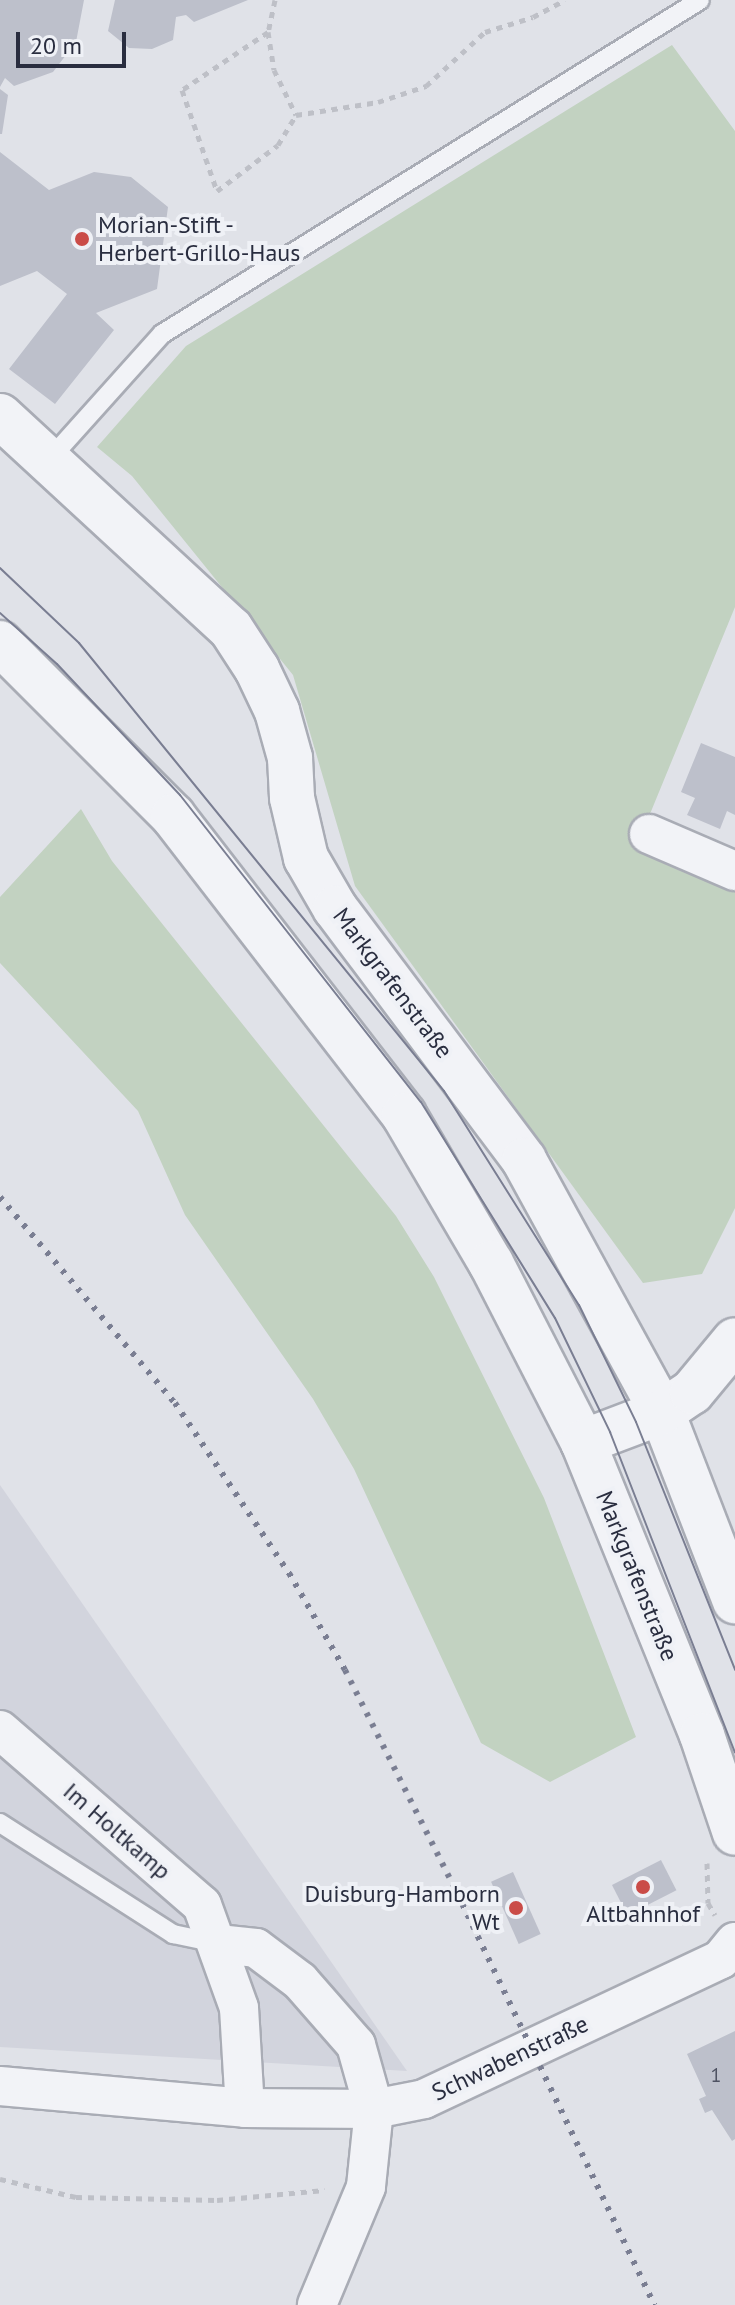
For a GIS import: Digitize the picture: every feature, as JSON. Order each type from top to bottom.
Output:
[{"type":"street","name":"Markgrafenstraße","points":[[0,416],[240,643],[277,711],[306,858],[335,908],[524,1160],[662,1412],[735,1601]]},
{"type":"street","name":"Markgrafenstraße","points":[[0,643],[53,690],[173,816],[404,1115],[491,1263],[583,1442],[702,1735],[735,1833]]},
{"type":"street","points":[[649,834],[735,871]]},
{"type":"street","points":[[583,1442],[662,1412],[692,1392],[735,1340]]},
{"type":"street","name":"Im Holtkamp","points":[[0,1730],[202,1905],[239,2008],[245,2108]]},
{"type":"street","name":"Schwabenstraße","points":[[374,2109],[424,2099],[721,1959],[735,1942]]},
{"type":"street","points":[[218,1944],[256,1948],[300,1981],[356,2045],[374,2109],[366,2187],[317,2305]]},
{"type":"street","points":[[0,2086],[245,2108],[374,2109]]},
{"type":"lane","points":[[48,461],[162,334],[700,0]]},
{"type":"lane","points":[[0,1823],[173,1934],[218,1944]]},
{"type":"path","points":[[275,0],[268,32],[274,70],[296,115]]},
{"type":"path","points":[[296,115],[378,102],[426,86],[485,32],[533,17],[565,0]]},
{"type":"path","points":[[268,32],[182,90],[217,191],[278,145],[296,115]]},
{"type":"path","points":[[0,2179],[76,2197],[217,2200],[366,2187]]},
{"type":"shaded area","points":[[0,1485],[407,2071],[0,2047]]},
{"type":"green space","points":[[672,45],[735,131],[735,607],[636,848],[735,889],[735,1208],[702,1274],[643,1283],[355,886],[293,675],[132,476],[97,447],[186,346]]},
{"type":"green space","points":[[81,809],[112,861],[396,1216],[434,1277],[544,1498],[636,1737],[550,1782],[481,1743],[354,1469],[313,1399],[185,1215],[138,1111],[0,963],[0,897]]},
{"type":"building","points":[[0,0],[84,0],[76,42],[53,72],[14,86],[5,78],[0,87]]},
{"type":"building","points":[[115,0],[248,0],[194,22],[186,15],[176,17],[173,40],[152,49],[129,48],[108,31]]},
{"type":"building","points":[[0,89],[8,95],[2,134],[0,134]]},
{"type":"building","name":"Morian-Stift - Herbert-Grillo-Haus","points":[[0,152],[49,190],[94,172],[131,177],[168,207],[157,289],[96,313],[114,330],[55,404],[9,369],[67,294],[37,271],[0,286]]},
{"type":"building","points":[[701,743],[735,757],[735,815],[727,811],[720,829],[687,815],[695,798],[681,792]]},
{"type":"building","name":"Altbahnhof","points":[[661,1860],[676,1890],[627,1915],[612,1885]]},
{"type":"building","name":"Duisburg-Hamborn Wt","points":[[513,1872],[541,1934],[519,1944],[491,1882]]},
{"type":"building","points":[[735,2031],[735,2139],[732,2141],[712,2110],[705,2113],[699,2099],[706,2096],[687,2054]]},
{"type":"tram line","points":[[0,568],[79,643],[444,1091],[579,1305],[636,1422],[735,1670]]},
{"type":"tram line","points":[[0,613],[57,664],[180,795],[421,1102],[555,1318],[610,1432],[735,1753]]},
{"type":"railway","points":[[0,1197],[175,1403],[289,1573],[345,1670],[457,1893],[654,2305]]},
{"type":"place","name":"Morian-Stift - Herbert-Grillo-Haus","points":[[82,239]]},
{"type":"place","name":"Altbahnhof","points":[[643,1887]]},
{"type":"place","name":"Duisburg-Hamborn Wt","points":[[516,1908]]}]
